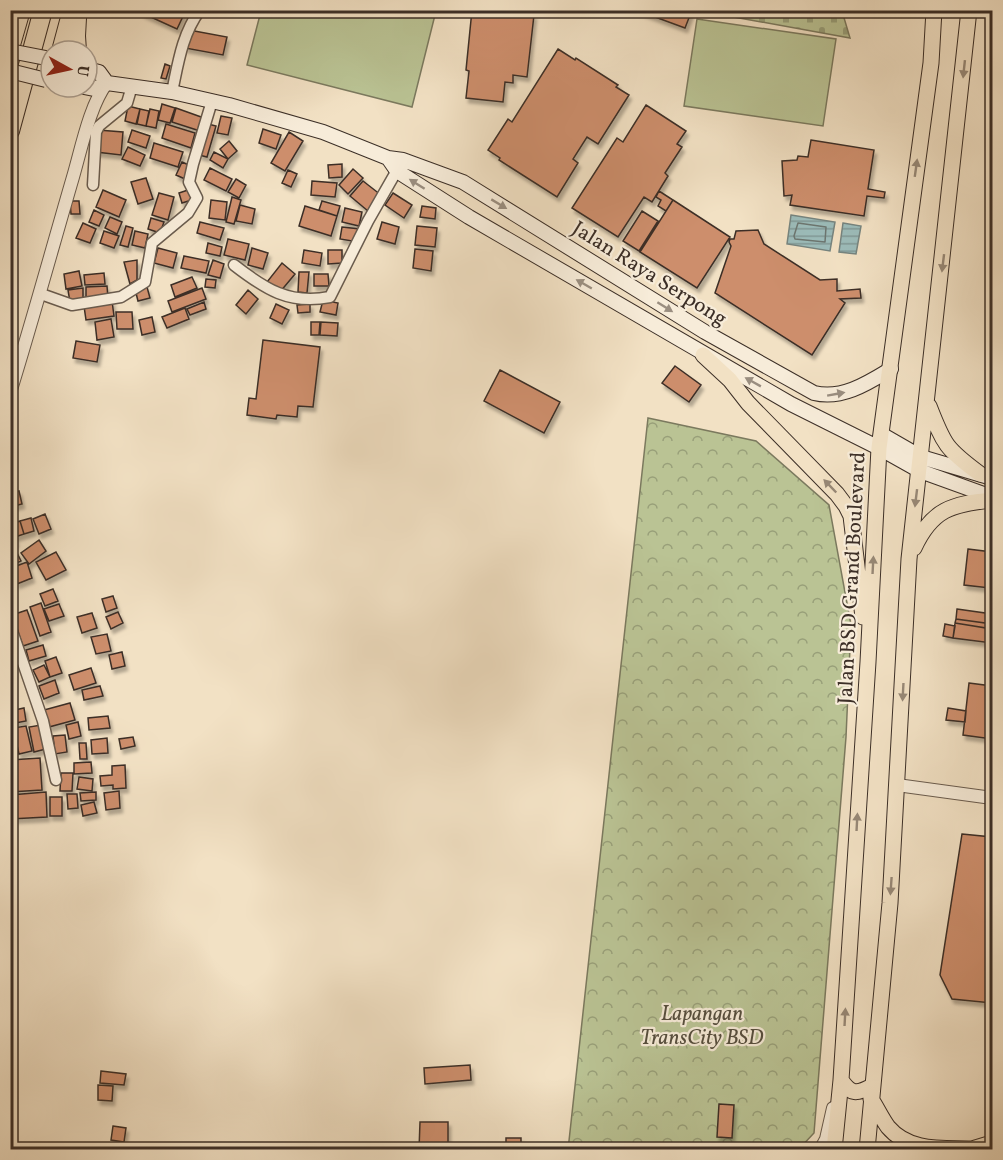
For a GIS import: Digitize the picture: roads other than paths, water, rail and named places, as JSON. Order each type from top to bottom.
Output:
[{"type":"highway","points":[[10,49],[21,10]]},
{"type":"highway","points":[[10,131],[44,10]]},
{"type":"highway","points":[[64,39],[72,10]]},
{"type":"highway","points":[[75,39],[78,10]]},
{"type":"main road","name":"Jalan BSD Grand Boulevard","points":[[834,1149],[842,1075],[880,441],[931,63],[934,10]]},
{"type":"main road","points":[[867,1149],[888,924],[909,559],[969,10]]},
{"type":"main road","points":[[10,49],[39,56]]},
{"type":"main road","points":[[10,71],[39,78]]},
{"type":"main road","name":"Jalan Raya Serpong","points":[[99,72],[107,83]]},
{"type":"main road","name":"Jalan Raya Serpong","points":[[99,87],[107,83],[132,86],[212,101],[322,132],[388,158],[447,203],[636,313],[703,355],[791,404],[880,441],[920,464]]},
{"type":"main road","name":"Jalan Raya Serpong","points":[[400,165],[463,182],[705,332],[806,390],[823,395],[843,393],[872,381],[891,369]]},
{"type":"main road","points":[[447,203],[463,182]]},
{"type":"main road","points":[[703,355],[730,380],[748,403],[846,506],[851,516],[868,662]]},
{"type":"main road","points":[[927,400],[941,439],[958,458],[986,476]]},
{"type":"main road","points":[[920,464],[986,476]]},
{"type":"main road","points":[[920,464],[993,499]]},
{"type":"main road","points":[[909,559],[921,532],[936,515],[952,507],[993,499]]},
{"type":"main road","points":[[842,1075],[846,1088],[853,1092],[872,1093]]},
{"type":"main road","points":[[872,1093],[888,1127],[900,1139],[927,1148],[970,1149],[993,1143]]},
{"type":"street","points":[[172,92],[184,38],[192,21],[201,10]]},
{"type":"street","points":[[10,393],[41,294],[81,148],[99,93],[107,83]]},
{"type":"street","points":[[93,185],[96,132],[106,119],[127,103],[132,86]]},
{"type":"street","points":[[41,294],[72,305],[121,297],[145,282],[152,243],[188,213],[197,198],[189,182],[212,101]]},
{"type":"street","points":[[234,265],[276,294],[310,300],[330,297],[400,165]]},
{"type":"street","points":[[10,625],[43,721],[56,780]]},
{"type":"street","points":[[897,785],[993,798]]},
{"type":"street","points":[[820,1149],[826,1139],[842,1075]]},
{"type":"water","points":[[791,215],[835,222],[830,251],[787,244]]},
{"type":"water","points":[[843,223],[861,226],[856,254],[839,252]]},
{"type":"park label","name":"Lapangan TransCity BSD","points":[[702,1025]]}]
